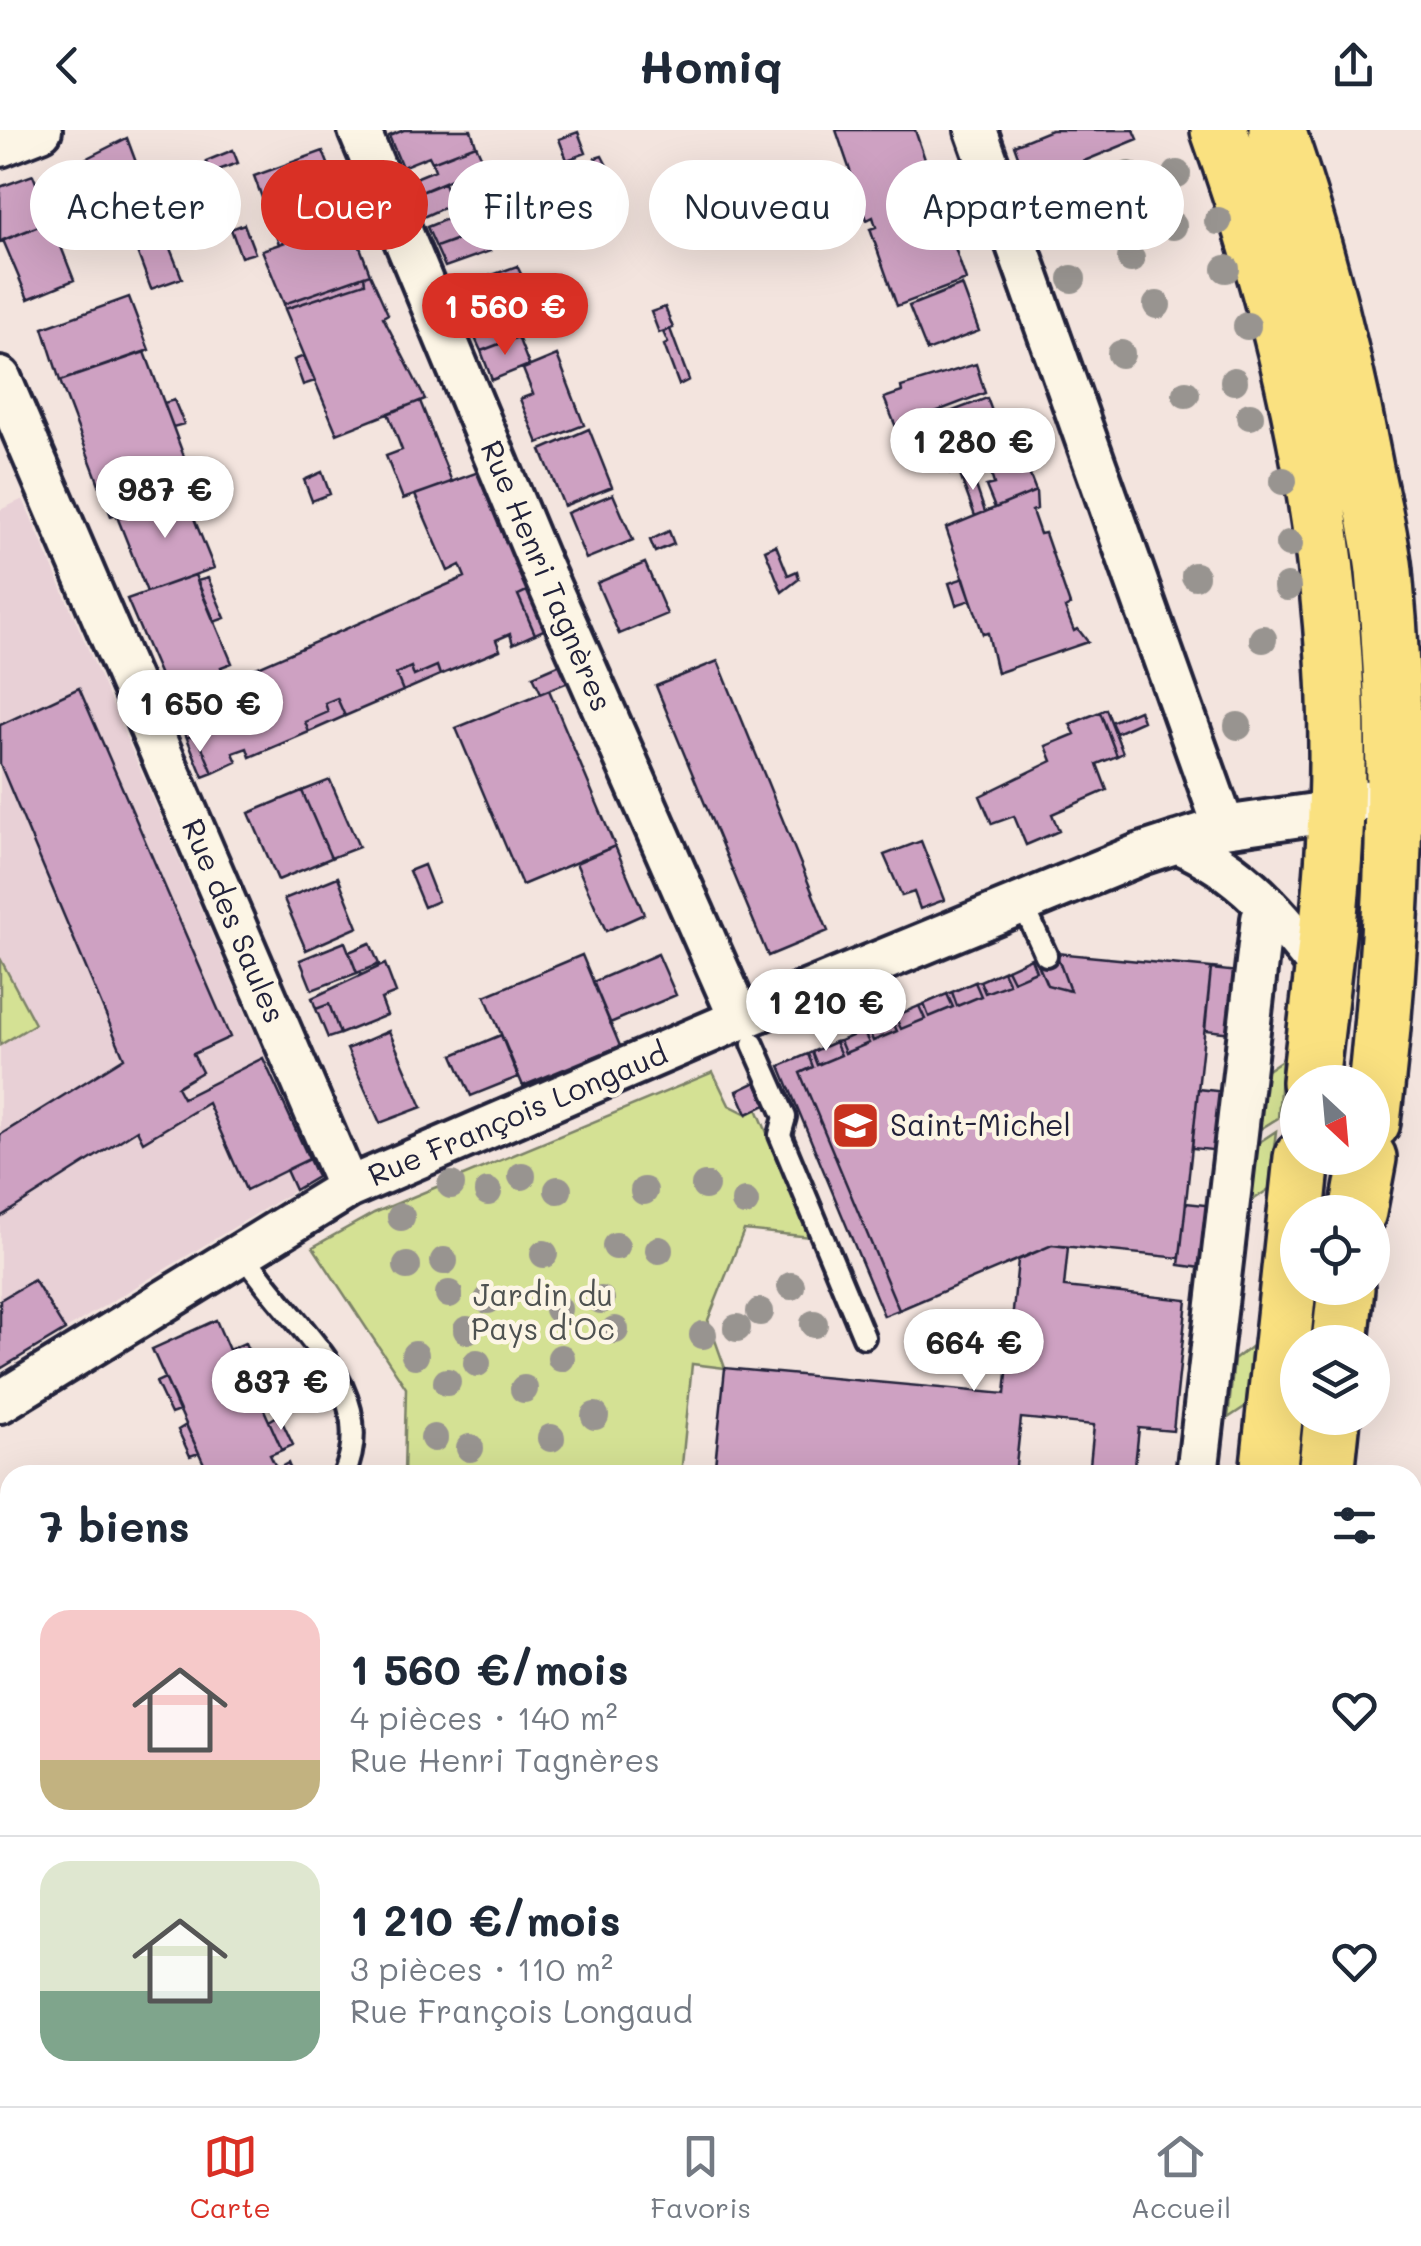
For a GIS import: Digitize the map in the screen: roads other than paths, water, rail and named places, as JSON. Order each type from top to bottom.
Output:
[{"type":"main road","points":[[1219,130],[1256,233],[1305,419],[1326,574],[1336,811],[1312,1065]]},
{"type":"main road","points":[[1276,130],[1308,220],[1345,365],[1384,567],[1397,784],[1379,1065]]},
{"type":"main road","points":[[1336,811],[1358,935],[1346,1065]]},
{"type":"main road","points":[[1269,1465],[1300,1175]]},
{"type":"main road","points":[[1327,1465],[1330,1435]]},
{"type":"street","points":[[0,146],[41,130]]},
{"type":"street","name":"Rue Henri Tagnères","points":[[360,130],[537,558],[746,1032]]},
{"type":"street","points":[[976,130],[1224,827]]},
{"type":"street","name":"Rue des Saules","points":[[0,378],[348,1188]]},
{"type":"street","name":"Rue François Longaud","points":[[0,1402],[348,1188],[746,1032],[1022,902],[1224,827],[1336,811],[1397,784]]},
{"type":"street","points":[[1178,842],[1216,858],[1242,878],[1322,970]]},
{"type":"street","points":[[1198,1465],[1262,919]]},
{"type":"lane","points":[[1022,902],[1046,955]]},
{"type":"lane","points":[[746,1032],[785,1117],[780,1135],[864,1337]]},
{"type":"lane","points":[[243,1252],[334,1369],[348,1395],[354,1422],[348,1465]]},
{"type":"place","name":"Saint-Michel","points":[[855,1126]]},
{"type":"park label","name":"Jardin du Pays d'Oc","points":[[543,1313]]}]
